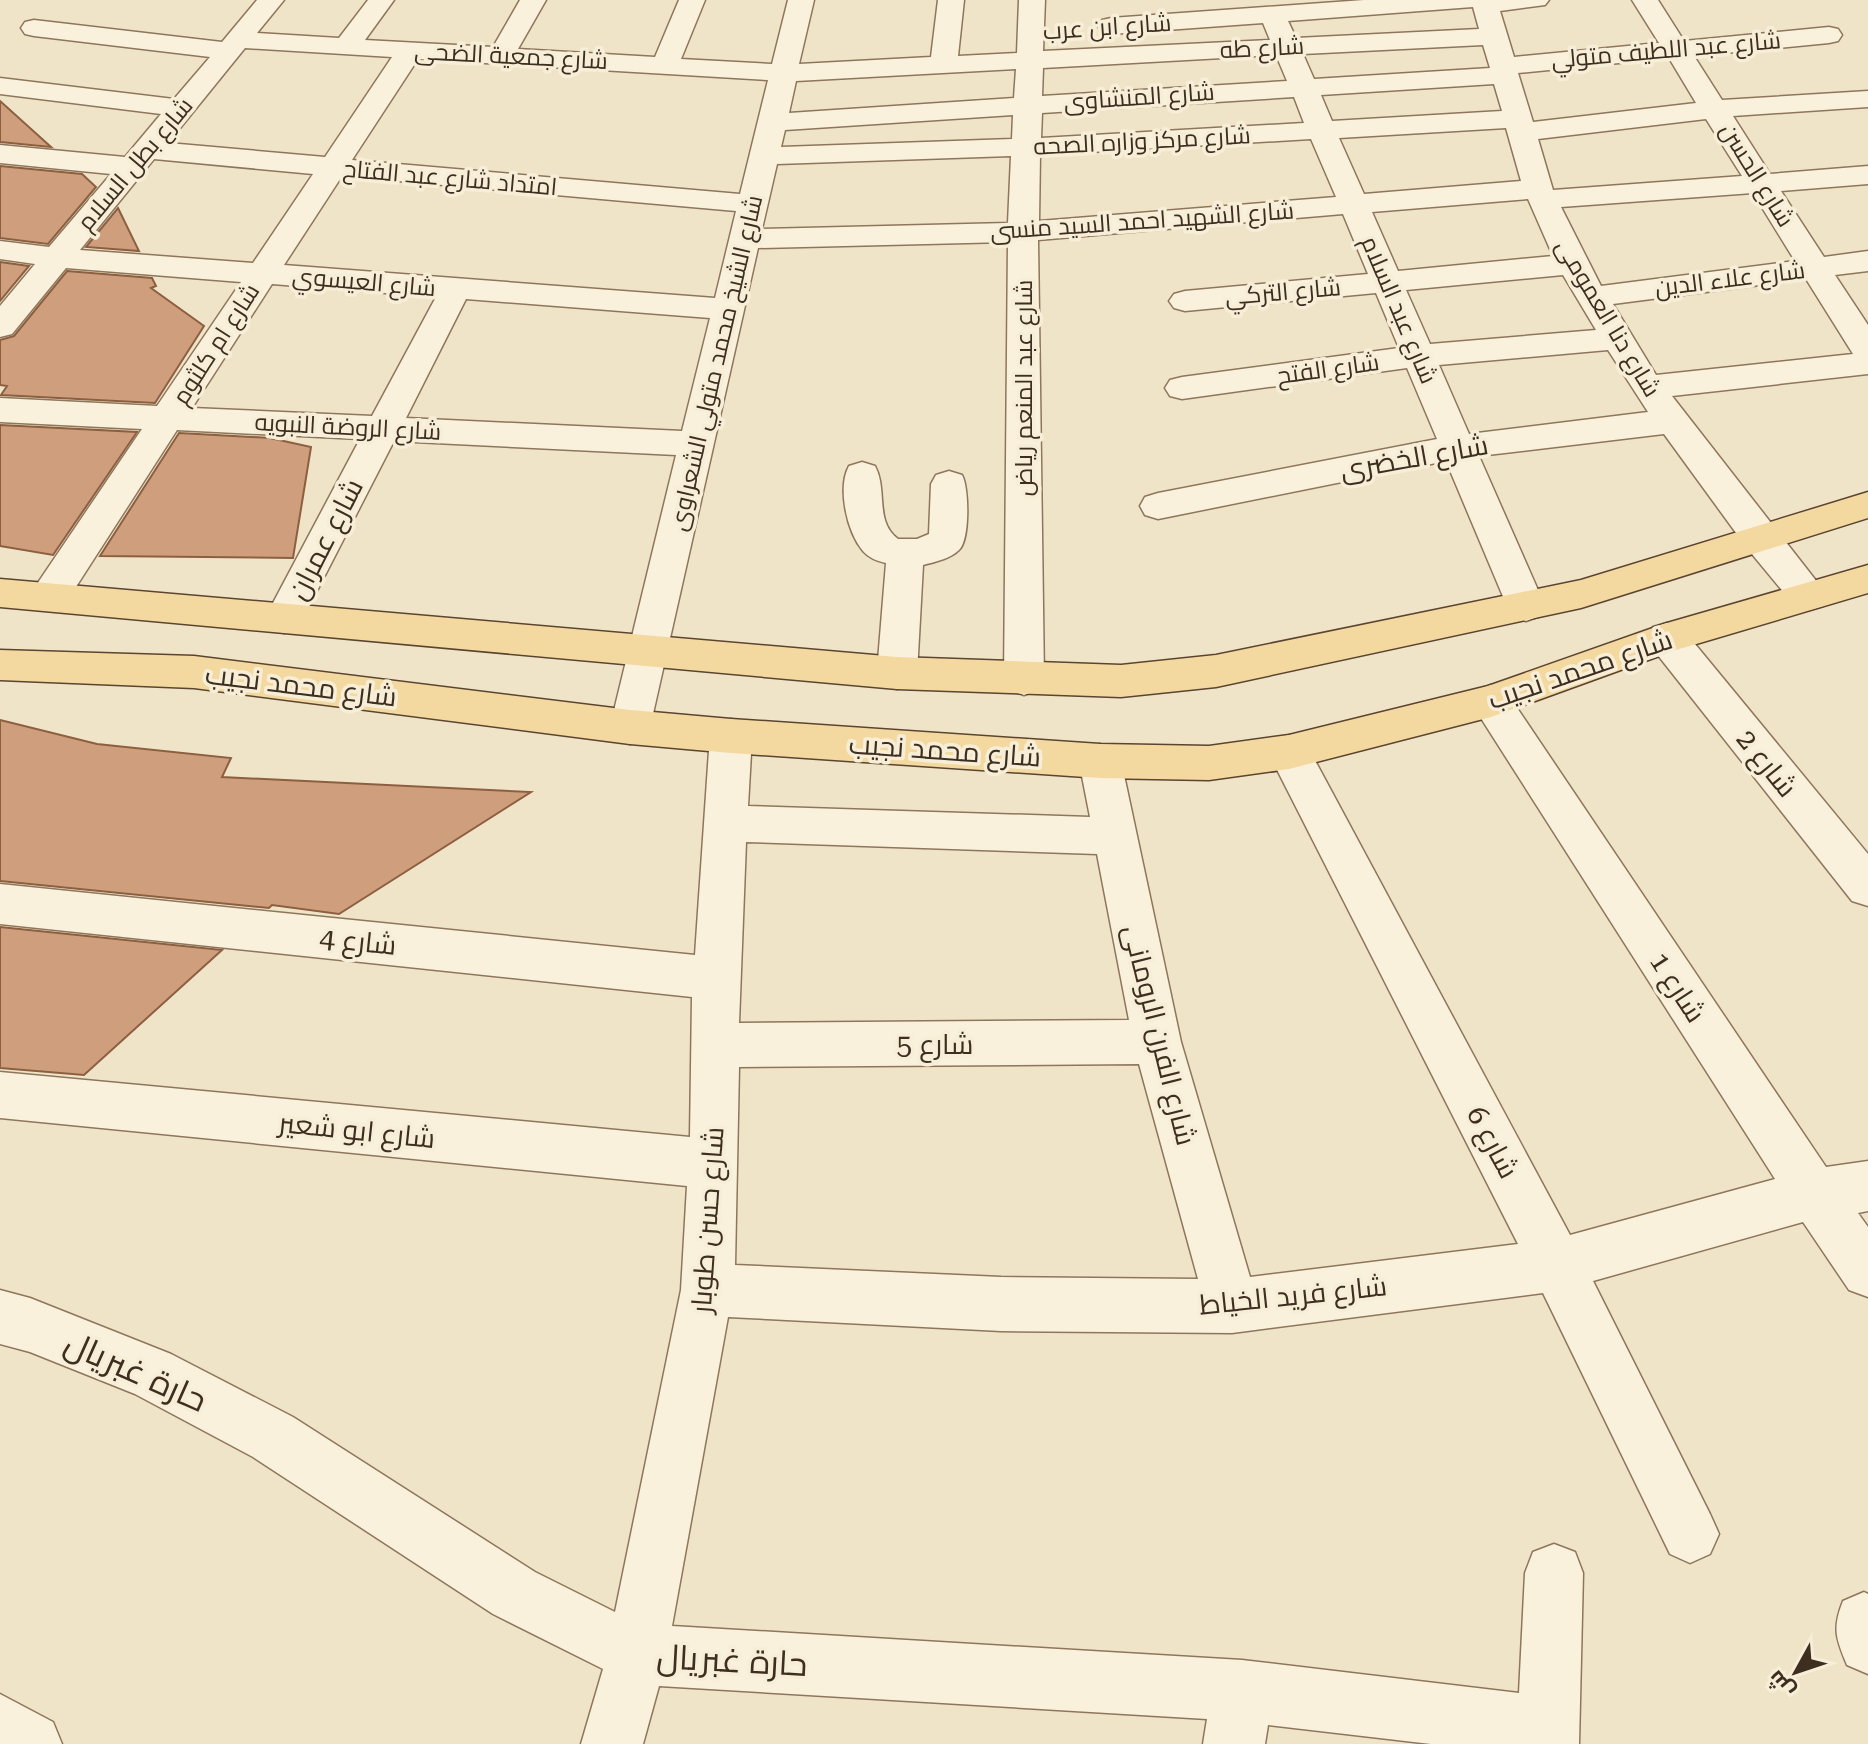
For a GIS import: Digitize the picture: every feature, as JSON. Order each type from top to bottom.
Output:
[{"type":"main road","points":[[0,593],[897,673],[1121,681],[1216,671],[1581,594],[1868,505]]},
{"type":"main road","name":"شارع محمد نجيب","points":[[0,665],[194,672],[630,727],[731,736],[1100,761],[1209,763],[1289,752],[1491,701],[1667,638],[1809,596],[1865,584]]},
{"type":"street","name":"شارع بطل السلام","points":[[0,327],[271,0]]},
{"type":"street","points":[[346,47],[381,0]]},
{"type":"street","points":[[501,56],[533,0]]},
{"type":"street","points":[[665,65],[692,0]]},
{"type":"street","name":"شارع الشيخ محمد متولي الشعراوى","points":[[630,727],[801,0]]},
{"type":"street","points":[[943,66],[951,0]]},
{"type":"street","name":"شارع عبد المنعم رياض","points":[[1024,679],[1023,232],[1028,104],[1040,41],[1032,0]]},
{"type":"street","name":"شارع ابن عرب","points":[[1091,28],[1272,14],[1536,0]]},
{"type":"street","name":"شارع الحسن","points":[[1645,0],[1868,351]]},
{"type":"street","name":"شارع دنا العمومى","points":[[1481,2],[1522,125],[1540,194],[1572,264],[1647,387],[1760,538],[1809,596]]},
{"type":"street","name":"شارع عبد السلام","points":[[1272,14],[1526,606]]},
{"type":"street","name":"شارع جمعية الضحى","points":[[34,28],[233,46],[410,50],[784,73],[943,66]]},
{"type":"street","name":"شارع عبد اللطيف متولي","points":[[1501,59],[1829,35]]},
{"type":"street","name":"شارع طه","points":[[943,66],[1040,41],[1286,47],[1501,59]]},
{"type":"street","name":"شارع ام كلثوم","points":[[49,597],[410,50]]},
{"type":"street","name":"شارع المنشاوى","points":[[773,122],[1303,86],[1501,59]]},
{"type":"street","points":[[0,86],[182,108]]},
{"type":"street","name":"شارع مركز وزاره الصحه","points":[[765,156],[1522,125],[1868,99]]},
{"type":"street","name":"امتداد شارع عبد الفتاح","points":[[0,154],[333,167],[753,204]]},
{"type":"street","name":"شارع الشهيد احمد السيد منسى","points":[[745,239],[1023,232],[1354,205],[1762,184],[1868,175]]},
{"type":"street","name":"شارع العيسوي","points":[[0,250],[57,258],[729,309]]},
{"type":"street","name":"شارع علاء الدين","points":[[1592,297],[1868,261]]},
{"type":"street","name":"شارع التركي","points":[[1185,301],[1572,264]]},
{"type":"street","name":"شارع عمران","points":[[284,618],[455,290]]},
{"type":"street","name":"شارع الفتح","points":[[1182,388],[1418,356],[1618,339]]},
{"type":"street","points":[[1647,387],[1868,363]]},
{"type":"street","name":"شارع الروضة النبويه","points":[[0,410],[697,444]]},
{"type":"street","name":"شارع الخضرى","points":[[1158,506],[1458,447],[1672,421]]},
{"type":"street","points":[[862,475],[872,536],[880,545],[905,554],[936,548],[947,540],[949,484]]},
{"type":"street","points":[[897,673],[905,554]]},
{"type":"street","name":"شارع 2","points":[[1667,638],[1868,887]]},
{"type":"street","name":"شارع 1","points":[[1491,701],[1814,1194],[1868,1271]]},
{"type":"street","name":"شارع حسن طوبار","points":[[612,1744],[637,1654],[707,1290],[714,1164],[716,978],[731,736]]},
{"type":"street","name":"شارع 6","points":[[1289,752],[1557,1265],[1690,1534]]},
{"type":"street","name":"شارع الفرن الرومانى","points":[[1100,761],[1157,1042],[1232,1306]]},
{"type":"street","points":[[724,823],[1115,836]]},
{"type":"street","name":"شارع 4","points":[[0,904],[716,978]]},
{"type":"street","name":"شارع 5","points":[[714,1045],[1157,1042]]},
{"type":"street","name":"شارع ابو شعير","points":[[0,1095],[714,1164]]},
{"type":"street","name":"شارع فريد الخياط","points":[[707,1290],[1001,1304],[1232,1306],[1557,1265],[1814,1194],[1868,1186]]},
{"type":"street","name":"حارة غبريال","points":[[0,1317],[30,1325],[152,1373],[273,1437],[514,1593],[637,1654],[1238,1717],[1548,1736]]},
{"type":"street","points":[[1548,1736],[1554,1573]]},
{"type":"building","points":[[0,101],[51,147],[0,142]]},
{"type":"building","points":[[0,166],[82,174],[96,187],[48,244],[0,238]]},
{"type":"building","points":[[118,208],[139,251],[86,247]]},
{"type":"building","points":[[0,262],[29,266],[0,301]]},
{"type":"building","points":[[67,271],[152,278],[156,286],[151,288],[204,326],[155,403],[1,395],[7,386],[0,385],[0,340],[14,336]]},
{"type":"building","points":[[0,425],[137,432],[53,555],[0,546]]},
{"type":"building","points":[[179,433],[270,438],[311,447],[293,558],[100,556]]},
{"type":"building","points":[[0,720],[97,744],[231,758],[222,777],[531,792],[339,914],[272,905],[269,908],[0,881]]},
{"type":"building","points":[[0,927],[222,950],[84,1075],[0,1068]]}]
